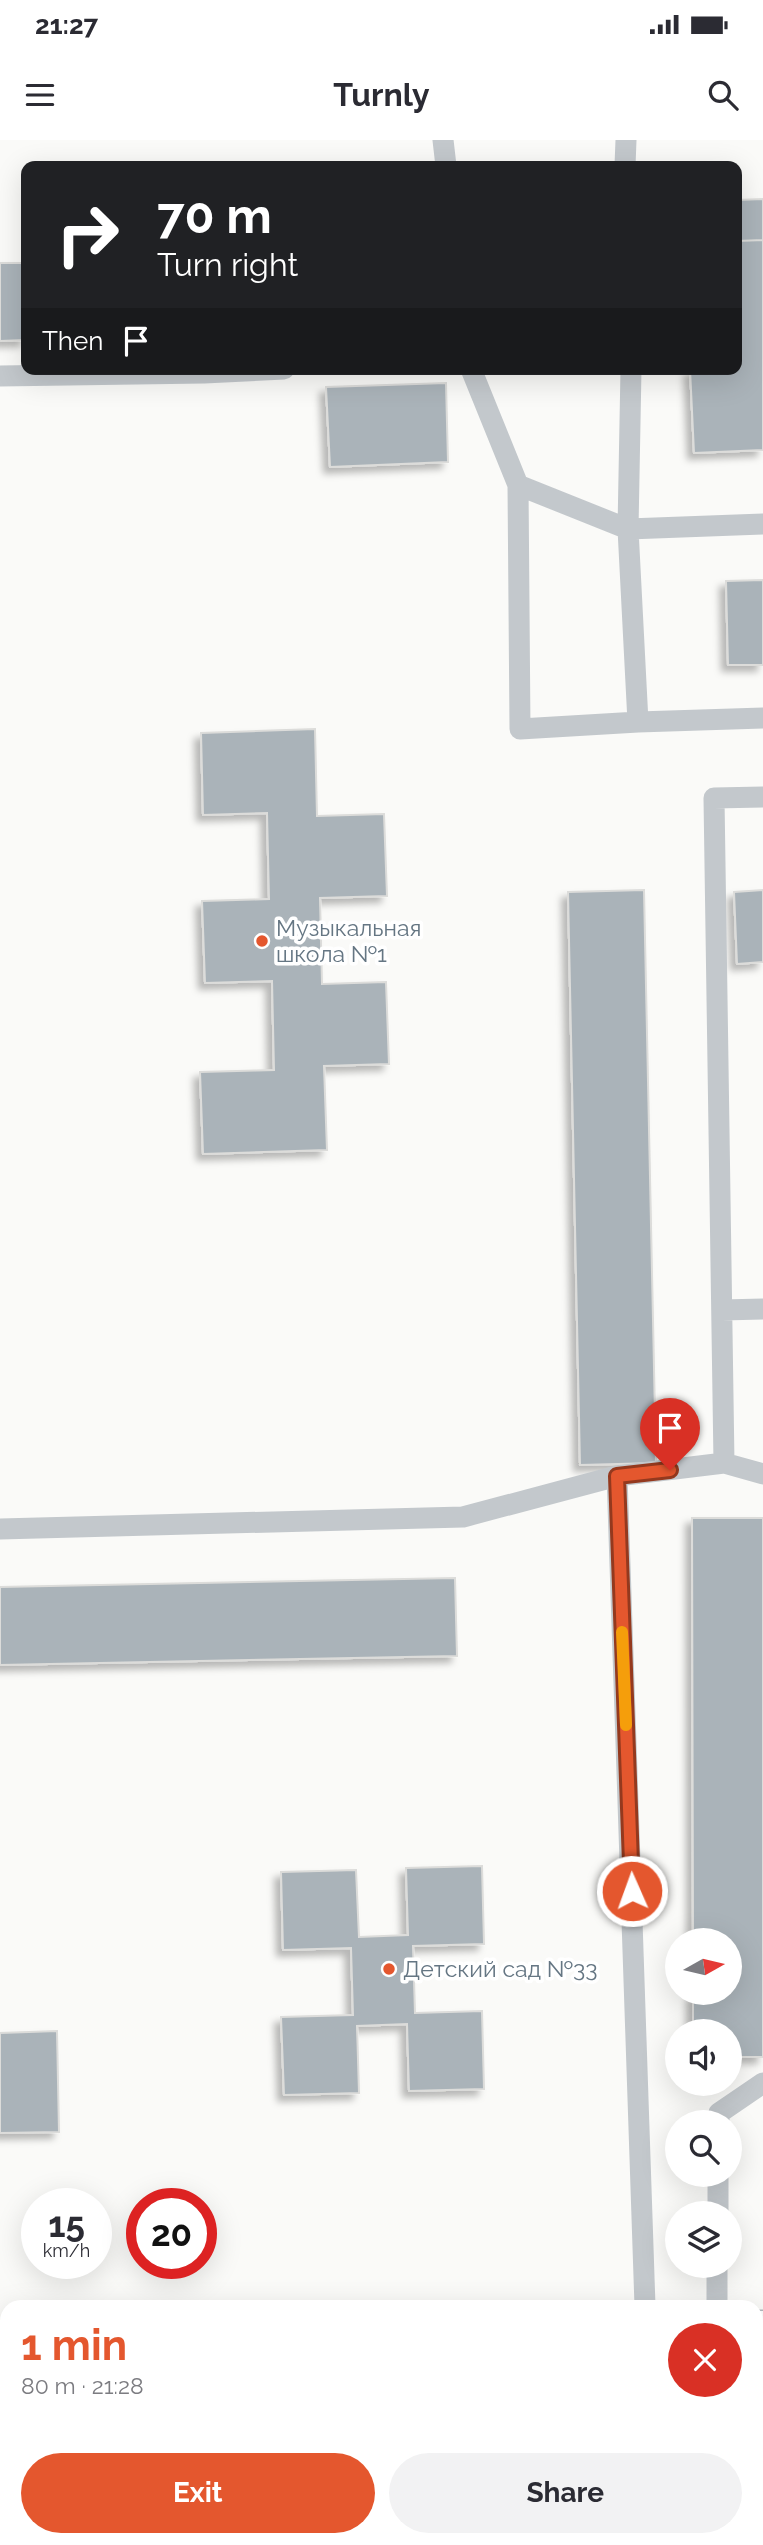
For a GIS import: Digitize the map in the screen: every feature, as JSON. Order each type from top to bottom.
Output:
[{"type":"lane","points":[[443,140],[445,161]]},
{"type":"lane","points":[[625,161],[626,140]]},
{"type":"lane","points":[[0,376],[68,375]]},
{"type":"lane","points":[[473,375],[518,485],[520,729],[763,718]]},
{"type":"lane","points":[[631,375],[628,529],[638,722]]},
{"type":"lane","points":[[518,485],[628,529],[763,524]]},
{"type":"lane","points":[[724,1463],[714,798],[763,797]]},
{"type":"lane","points":[[722,1311],[763,1308]]},
{"type":"lane","points":[[0,1529],[463,1517],[617,1476],[724,1463],[763,1474]]},
{"type":"lane","points":[[617,1476],[645,2300]]},
{"type":"lane","points":[[723,2110],[763,2083]]},
{"type":"lane","points":[[717,2278],[717,2300]]},
{"type":"building","points":[[763,199],[763,240],[742,241],[742,200]]},
{"type":"building","points":[[763,240],[763,450],[694,453],[690,375],[742,375],[742,241]]},
{"type":"building","points":[[0,263],[21,263],[21,340],[0,341]]},
{"type":"building","points":[[446,383],[448,462],[330,467],[326,387]]},
{"type":"building","points":[[763,580],[763,665],[728,665],[726,581]]},
{"type":"building","name":"Музыкальная школа №1","points":[[315,729],[317,816],[384,814],[387,896],[320,898],[322,984],[386,982],[389,1064],[324,1066],[327,1150],[203,1154],[200,1072],[274,1070],[272,981],[205,983],[202,901],[269,899],[267,813],[203,815],[201,733]]},
{"type":"building","points":[[644,890],[656,1463],[580,1465],[568,892]]},
{"type":"building","points":[[763,890],[763,962],[737,964],[734,892]]},
{"type":"building","points":[[692,1518],[763,1518],[763,2057],[742,2057],[742,2019],[693,2019],[693,2006],[742,2006],[742,1928],[693,1928]]},
{"type":"building","points":[[455,1578],[457,1656],[0,1665],[0,1587]]},
{"type":"building","points":[[482,1866],[484,1944],[413,1946],[415,2013],[482,2011],[484,2089],[409,2091],[407,2024],[357,2026],[359,2093],[284,2095],[281,2017],[353,2015],[351,1948],[283,1950],[281,1872],[356,1870],[359,1937],[408,1935],[406,1868]]},
{"type":"building","points":[[57,2031],[59,2132],[0,2133],[0,2033]]},
{"type":"slow traffic","points":[[622,1632],[626,1725]]},
{"type":"place","name":"Музыкальная школа №1","points":[[262,941]]},
{"type":"place","name":"Детский сад №33","points":[[389,1969]]},
{"type":"route","points":[[632,1891],[617,1476],[670,1470]]}]
